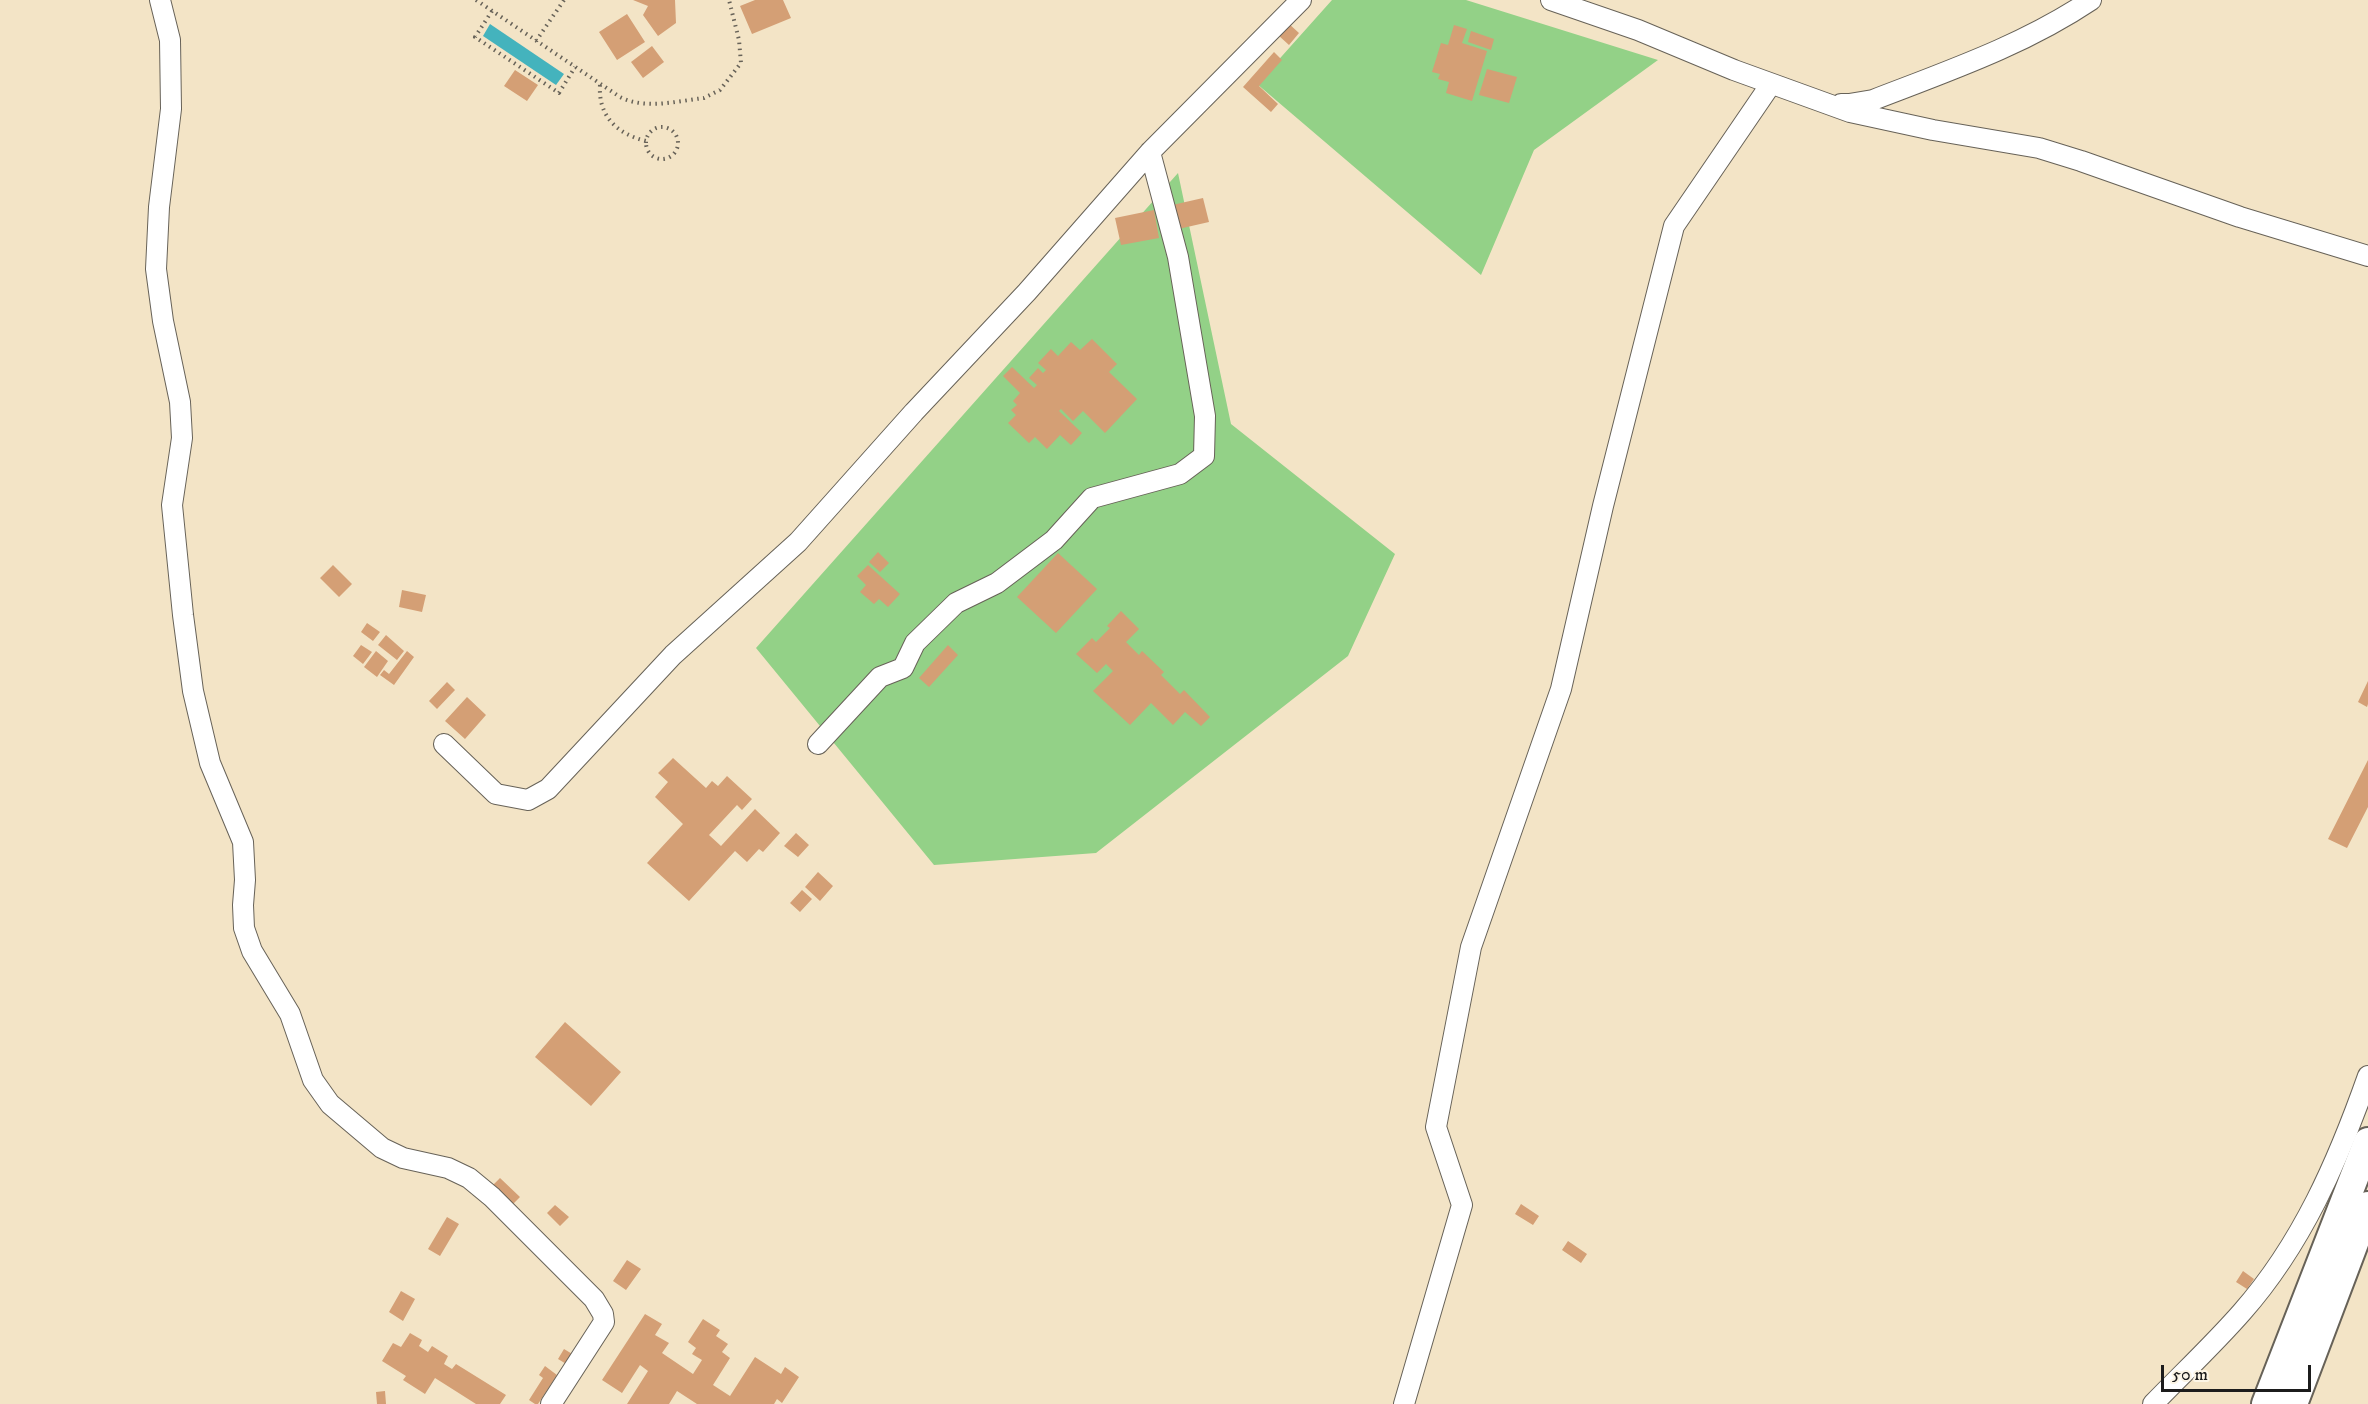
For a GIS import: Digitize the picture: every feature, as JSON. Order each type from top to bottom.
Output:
[{"type":"highway","points":[[2266,1404],[2368,1142]]},
{"type":"highway","points":[[2293,1404],[2366,1216]]},
{"type":"street","points":[[160,0],[170,40],[171,109],[159,207],[156,269],[163,321],[180,402],[182,438],[172,505],[193,691],[210,763],[243,842],[244,928],[252,951],[290,1014],[313,1080],[330,1104],[382,1148],[403,1158],[448,1168],[469,1178],[492,1197],[565,1268],[600,1306],[604,1322],[551,1404]]},
{"type":"street","points":[[444,744],[495,794],[528,800],[548,789],[672,655],[798,542],[914,412],[1027,292],[1150,152],[1301,0]]},
{"type":"street","points":[[1551,0],[1638,30],[1771,84],[1850,112],[1933,130],[2039,148],[2240,217],[2368,256]]},
{"type":"street","points":[[1818,101],[1850,104],[1873,100],[2008,47],[2058,22],[2091,0]]},
{"type":"street","points":[[1404,1404],[1462,1205],[1436,1127],[1471,947],[1561,689],[1603,506],[1674,226],[1771,84]]},
{"type":"street","points":[[818,744],[880,676],[903,668],[915,643],[956,603],[997,583],[1054,540],[1092,498],[1180,474],[1204,456],[1205,416],[1178,257],[1150,152]]},
{"type":"street","points":[[2153,1404],[2242,1312],[2304,1226],[2351,1125],[2368,1076]]},
{"type":"path","points":[[476,0],[620,97],[638,104],[704,98],[713,95],[736,72],[741,63],[739,40],[729,0]]},
{"type":"path","points":[[536,41],[564,0]]},
{"type":"path","points":[[492,11],[475,37],[559,93],[575,67]]},
{"type":"path","points":[[600,84],[601,103],[609,120],[623,133],[646,141]]},
{"type":"path","points":[[666,128],[676,134],[679,145],[673,155],[659,158],[649,152],[646,141],[652,131],[666,128]]},
{"type":"green space","points":[[1332,0],[1466,0],[1658,60],[1534,150],[1481,275],[1257,84]]},
{"type":"green space","points":[[1178,173],[1231,424],[1395,554],[1348,656],[1096,853],[934,865],[756,648]]},
{"type":"water","points":[[490,24],[564,74],[556,85],[483,36]]},
{"type":"building","points":[[633,0],[675,0],[676,23],[658,36],[643,15],[648,6]]},
{"type":"building","points":[[755,0],[783,0],[791,18],[752,34],[740,6]]},
{"type":"building","points":[[627,14],[645,42],[617,60],[599,32]]},
{"type":"building","points":[[1288,23],[1299,33],[1289,45],[1278,35]]},
{"type":"building","points":[[1454,25],[1467,29],[1462,43],[1487,51],[1472,101],[1446,93],[1449,82],[1438,79],[1440,74],[1432,72],[1441,43],[1448,45]]},
{"type":"building","points":[[1471,31],[1494,39],[1491,50],[1468,42]]},
{"type":"building","points":[[652,46],[664,62],[643,78],[631,62]]},
{"type":"building","points":[[1274,52],[1282,60],[1259,86],[1278,104],[1271,112],[1243,87]]},
{"type":"building","points":[[1487,69],[1517,77],[1509,103],[1479,95]]},
{"type":"building","points":[[515,70],[538,85],[527,101],[504,86]]},
{"type":"building","points":[[1203,198],[1209,222],[1174,230],[1168,206]]},
{"type":"building","points":[[1154,210],[1159,238],[1121,245],[1115,218]]},
{"type":"building","points":[[1092,339],[1117,364],[1109,372],[1137,399],[1105,433],[1083,411],[1073,421],[1061,409],[1059,411],[1082,433],[1071,445],[1060,435],[1047,449],[1035,437],[1029,443],[1008,423],[1016,415],[1011,410],[1017,405],[1013,401],[1020,393],[1003,376],[1012,367],[1034,388],[1037,385],[1029,378],[1038,368],[1043,373],[1046,370],[1038,363],[1051,349],[1058,356],[1071,342],[1080,350]]},
{"type":"building","points":[[878,552],[889,563],[880,572],[869,562]]},
{"type":"building","points":[[1058,553],[1097,589],[1056,633],[1017,597]]},
{"type":"building","points":[[333,565],[352,584],[339,597],[320,578]]},
{"type":"building","points":[[868,565],[900,594],[888,607],[879,599],[874,604],[860,592],[866,585],[857,576]]},
{"type":"building","points":[[402,590],[426,595],[422,612],[399,607]]},
{"type":"building","points":[[1121,611],[1139,629],[1126,642],[1139,655],[1142,651],[1164,672],[1161,675],[1180,694],[1184,690],[1210,717],[1201,726],[1185,712],[1173,725],[1151,703],[1130,725],[1093,691],[1113,671],[1106,664],[1097,673],[1076,654],[1092,638],[1096,642],[1110,628],[1107,626]]},
{"type":"building","points":[[367,623],[380,632],[373,641],[361,632]]},
{"type":"building","points":[[386,635],[404,651],[397,660],[378,645]]},
{"type":"building","points":[[361,645],[372,652],[363,664],[353,656]]},
{"type":"building","points":[[948,645],[958,655],[929,687],[919,678]]},
{"type":"building","points":[[376,651],[388,661],[377,677],[364,667]]},
{"type":"building","points":[[407,651],[414,657],[394,685],[380,675],[384,670],[389,674]]},
{"type":"building","points":[[2368,681],[2368,704],[2367,707],[2358,702]]},
{"type":"building","points":[[447,682],[455,690],[437,709],[429,701]]},
{"type":"building","points":[[467,697],[486,715],[465,739],[445,721]]},
{"type":"building","points":[[673,758],[706,788],[712,781],[718,786],[727,776],[752,799],[742,810],[737,805],[709,835],[721,846],[755,809],[780,833],[763,852],[759,849],[747,862],[735,851],[689,901],[647,863],[683,824],[655,797],[668,782],[658,773]]},
{"type":"building","points":[[2368,760],[2368,807],[2347,848],[2328,839]]},
{"type":"building","points":[[796,833],[809,845],[798,857],[784,846]]},
{"type":"building","points":[[818,872],[833,886],[820,901],[805,887]]},
{"type":"building","points":[[802,890],[812,899],[800,912],[790,903]]},
{"type":"building","points":[[565,1022],[621,1072],[591,1106],[535,1057]]},
{"type":"building","points":[[500,1178],[520,1197],[513,1204],[493,1185]]},
{"type":"building","points":[[1521,1204],[1539,1216],[1533,1225],[1515,1214]]},
{"type":"building","points":[[555,1205],[569,1217],[560,1226],[547,1213]]},
{"type":"building","points":[[447,1217],[459,1224],[440,1256],[428,1249]]},
{"type":"building","points":[[1568,1241],[1587,1254],[1581,1263],[1562,1250]]},
{"type":"building","points":[[627,1260],[641,1269],[626,1290],[613,1281]]},
{"type":"building","points":[[2243,1271],[2254,1279],[2247,1289],[2236,1282]]},
{"type":"building","points":[[401,1291],[415,1299],[403,1321],[389,1312]]},
{"type":"building","points":[[645,1314],[662,1324],[655,1335],[669,1343],[662,1353],[693,1374],[702,1360],[692,1354],[696,1348],[688,1342],[703,1319],[720,1330],[716,1336],[728,1344],[722,1352],[730,1358],[713,1385],[730,1396],[755,1357],[781,1374],[785,1367],[799,1377],[782,1403],[777,1399],[774,1404],[697,1404],[677,1391],[669,1404],[627,1404],[648,1371],[640,1365],[622,1393],[602,1380]]},
{"type":"building","points":[[410,1333],[422,1340],[419,1346],[428,1352],[432,1346],[448,1356],[444,1364],[452,1369],[456,1364],[506,1395],[500,1404],[476,1404],[435,1378],[425,1394],[403,1380],[406,1376],[382,1361],[393,1343],[401,1347]]},
{"type":"building","points":[[564,1349],[574,1355],[568,1365],[558,1359]]},
{"type":"building","points":[[545,1366],[557,1375],[538,1404],[535,1404],[529,1400],[543,1378],[539,1375]]},
{"type":"building","points":[[385,1391],[386,1404],[377,1404],[376,1392]]}]
